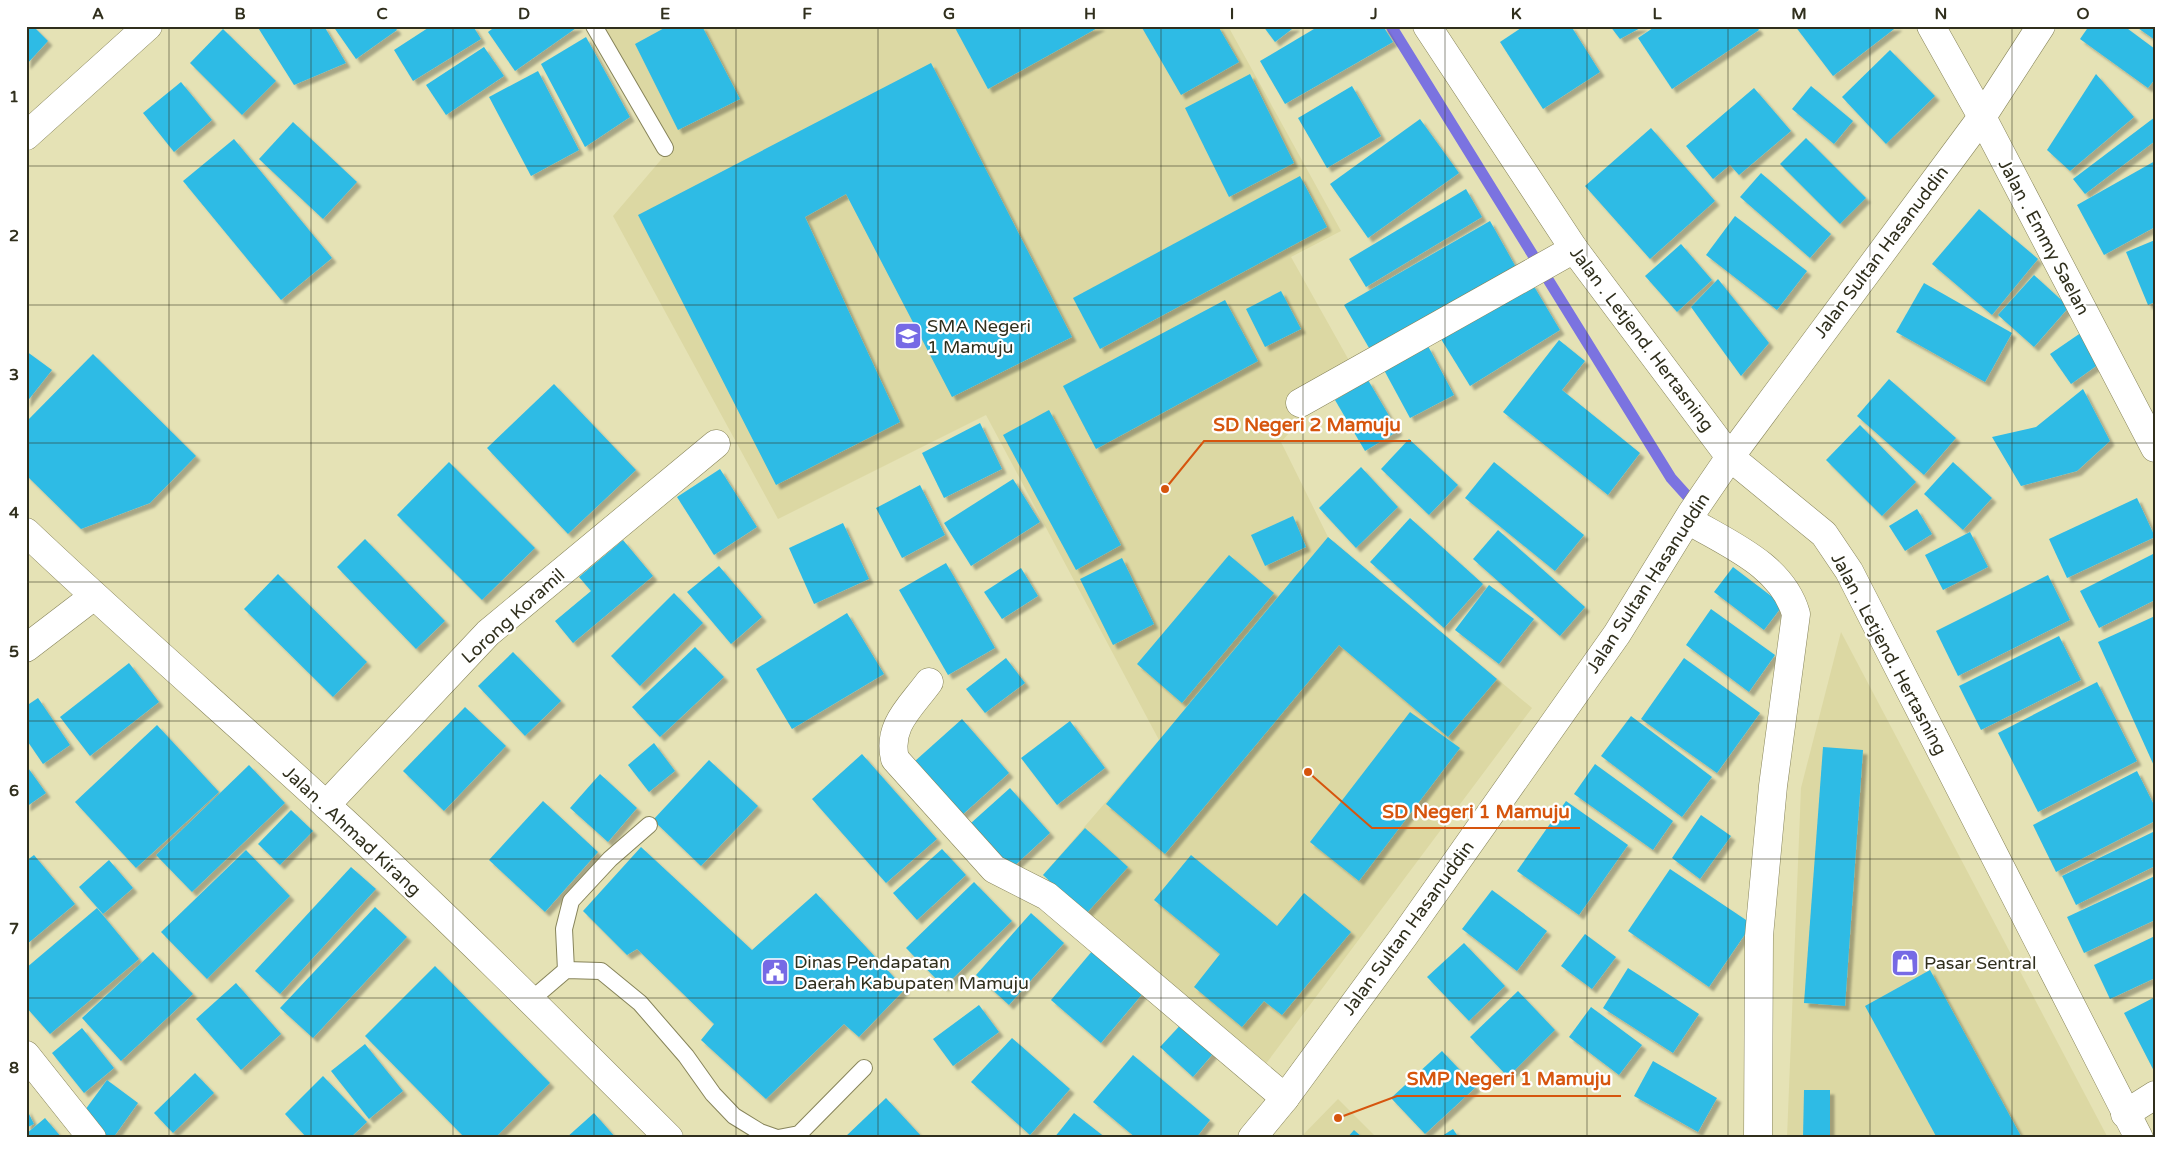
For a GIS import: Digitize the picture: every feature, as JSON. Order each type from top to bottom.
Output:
[{"type":"street","points":[[26,136],[148,26]]},
{"type":"street","name":"Jalan . Letjend. Hertasning","points":[[1427,26],[1574,249],[1724,467],[1824,534],[1848,570],[2125,1114],[2139,1138]]},
{"type":"street","name":"Jalan . Emmy Saelan","points":[[1931,26],[1982,117],[2155,448]]},
{"type":"street","name":"Jalan Sultan Hasanuddin","points":[[1252,1138],[1285,1098],[1404,936],[1617,634],[1689,517],[1724,467],[1982,117],[2041,26]]},
{"type":"street","points":[[1300,403],[1574,249]]},
{"type":"street","name":"Lorong Koramil","points":[[326,805],[488,633],[716,444]]},
{"type":"street","points":[[1689,517],[1754,559],[1778,579],[1788,593],[1796,614],[1773,786],[1759,936],[1758,1138]]},
{"type":"street","name":"Jalan . Ahmad Kirang","points":[[26,532],[94,596],[326,805],[531,1000],[669,1138]]},
{"type":"street","points":[[26,648],[94,596]]},
{"type":"street","points":[[929,682],[895,728],[892,745],[895,759],[994,869],[1047,896],[1285,1098]]},
{"type":"street","points":[[26,1055],[92,1138]]},
{"type":"street","points":[[2125,1114],[2155,1095]]},
{"type":"lane","points":[[594,26],[665,148]]},
{"type":"lane","points":[[566,970],[564,929],[571,901],[610,859],[649,825]]},
{"type":"lane","points":[[531,1000],[566,970],[601,971],[640,1002],[686,1056],[713,1094],[734,1116],[760,1132],[778,1138],[798,1134],[864,1068]]},
{"type":"shaded area","points":[[598,26],[1228,26],[1341,231],[1291,257],[1351,364],[1281,442],[1328,537],[1532,708],[1265,1065],[1043,875],[1159,740],[986,415],[778,519],[613,216],[671,148]]},
{"type":"shaded area","name":"Pasar Sentral","points":[[1841,632],[2108,1138],[1787,1138],[1801,788]]},
{"type":"shaded area","points":[[1338,1099],[1377,1138],[1300,1138]]},
{"type":"building","points":[[26,26],[33,26],[48,41],[26,65]]},
{"type":"building","points":[[257,26],[324,26],[346,63],[294,85]]},
{"type":"building","points":[[333,26],[394,26],[397,30],[356,59]]},
{"type":"building","points":[[431,26],[473,26],[481,39],[413,81],[394,50]]},
{"type":"building","points":[[496,26],[579,26],[515,71],[488,32]]},
{"type":"building","points":[[668,26],[702,26],[740,99],[678,130],[635,44]]},
{"type":"building","points":[[954,26],[1101,26],[988,89]]},
{"type":"building","points":[[1141,26],[1218,26],[1239,62],[1181,95]]},
{"type":"building","points":[[1263,26],[1296,26],[1275,42]]},
{"type":"building","points":[[1319,26],[1383,26],[1393,42],[1285,104],[1260,61]]},
{"type":"building","points":[[1524,26],[1571,26],[1600,72],[1543,109],[1500,42]]},
{"type":"building","points":[[1610,26],[1644,26],[1620,39]]},
{"type":"building","points":[[1656,26],[1756,26],[1759,30],[1672,89],[1638,38]]},
{"type":"building","points":[[1795,26],[1898,26],[1833,76]]},
{"type":"building","points":[[2089,26],[2124,26],[2155,49],[2155,79],[2148,88],[2080,39]]},
{"type":"building","points":[[2135,26],[2155,26],[2155,40]]},
{"type":"building","points":[[223,29],[276,81],[242,115],[190,63]]},
{"type":"building","points":[[586,37],[630,117],[585,147],[541,64]]},
{"type":"building","points":[[484,47],[504,76],[446,115],[426,85]]},
{"type":"building","points":[[1890,50],[1935,96],[1886,144],[1842,97]]},
{"type":"building","points":[[931,63],[1072,337],[952,397],[846,194],[805,217],[900,422],[776,485],[638,215]]},
{"type":"building","points":[[538,71],[579,150],[531,176],[489,97]]},
{"type":"building","points":[[1250,74],[1294,163],[1229,197],[1185,108]]},
{"type":"building","points":[[2096,74],[2134,117],[2070,171],[2047,150]]},
{"type":"building","points":[[181,82],[212,120],[174,152],[143,113]]},
{"type":"building","points":[[1352,86],[1381,136],[1327,168],[1298,118]]},
{"type":"building","points":[[1811,86],[1853,121],[1834,144],[1792,109]]},
{"type":"building","points":[[1754,88],[1791,131],[1739,175],[1730,165],[1713,179],[1686,146]]},
{"type":"building","points":[[2155,117],[2155,141],[2085,194],[2073,179]]},
{"type":"building","points":[[1420,119],[1459,173],[1368,238],[1330,184]]},
{"type":"building","points":[[293,122],[357,182],[323,219],[259,159]]},
{"type":"building","points":[[1651,128],[1715,201],[1650,259],[1585,186]]},
{"type":"building","points":[[1806,138],[1866,198],[1840,224],[1780,164]]},
{"type":"building","points":[[234,139],[332,258],[281,300],[183,181]]},
{"type":"building","points":[[2155,161],[2155,227],[2104,255],[2077,205]]},
{"type":"building","points":[[1761,173],[1831,234],[1810,258],[1740,197]]},
{"type":"building","points":[[1300,176],[1327,227],[1100,349],[1073,298]]},
{"type":"building","points":[[1466,189],[1482,217],[1366,287],[1349,259]]},
{"type":"building","points":[[1979,209],[2038,259],[1992,315],[1932,264]]},
{"type":"building","points":[[1735,216],[1807,271],[1777,310],[1706,255]]},
{"type":"building","points":[[1490,221],[1517,269],[1372,353],[1344,305]]},
{"type":"building","points":[[2155,240],[2155,302],[2148,305],[2126,252]]},
{"type":"building","points":[[1681,244],[1712,280],[1677,312],[1645,276]]},
{"type":"building","points":[[2034,275],[2069,307],[2034,347],[1998,315]]},
{"type":"building","points":[[1718,279],[1769,343],[1741,376],[1691,307]]},
{"type":"building","points":[[1532,283],[1560,330],[1470,386],[1441,339]]},
{"type":"building","points":[[1924,283],[2012,333],[1985,382],[1896,332]]},
{"type":"building","points":[[1281,291],[1301,329],[1265,347],[1246,309]]},
{"type":"building","points":[[1225,300],[1258,361],[1096,449],[1063,386]]},
{"type":"building","points":[[2085,330],[2106,359],[2071,384],[2050,354]]},
{"type":"building","points":[[1559,340],[1585,361],[1562,390],[1640,453],[1608,495],[1503,412]]},
{"type":"building","points":[[1428,346],[1454,395],[1410,418],[1384,370]]},
{"type":"building","points":[[26,351],[52,370],[26,403]]},
{"type":"building","points":[[93,354],[196,456],[150,503],[81,529],[26,475],[26,422]]},
{"type":"building","points":[[1889,379],[1956,438],[1924,475],[1857,416]]},
{"type":"building","points":[[1368,380],[1398,431],[1365,451],[1335,400]]},
{"type":"building","points":[[554,384],[636,470],[568,534],[487,448]]},
{"type":"building","points":[[2083,389],[2110,441],[2077,471],[2021,486],[1992,437],[2036,427]]},
{"type":"building","points":[[1049,410],[1121,545],[1076,570],[1003,435]]},
{"type":"building","points":[[980,423],[1002,469],[944,498],[922,453]]},
{"type":"building","points":[[1860,425],[1916,482],[1882,516],[1826,460]]},
{"type":"building","points":[[1409,439],[1458,485],[1429,515],[1381,469]]},
{"type":"building","points":[[449,462],[535,548],[482,600],[397,515]]},
{"type":"building","points":[[1494,462],[1584,535],[1555,571],[1465,498]]},
{"type":"building","points":[[1953,462],[1992,498],[1963,530],[1924,494]]},
{"type":"building","points":[[1361,467],[1398,507],[1356,548],[1319,508]]},
{"type":"building","points":[[720,469],[757,527],[714,555],[677,497]]},
{"type":"building","points":[[1013,479],[1040,522],[971,566],[944,523]]},
{"type":"building","points":[[920,485],[945,535],[902,558],[876,508]]},
{"type":"building","points":[[2137,498],[2155,537],[2067,578],[2049,539]]},
{"type":"building","points":[[1917,509],[1932,534],[1905,551],[1889,526]]},
{"type":"building","points":[[1293,516],[1306,547],[1265,566],[1251,535]]},
{"type":"building","points":[[1410,518],[1483,584],[1444,628],[1370,562]]},
{"type":"building","points":[[843,523],[869,579],[814,604],[789,548]]},
{"type":"building","points":[[1498,530],[1585,607],[1560,636],[1473,559]]},
{"type":"building","points":[[1970,532],[1988,567],[1943,590],[1925,555]]},
{"type":"building","points":[[1328,537],[1497,679],[1448,737],[1339,645],[1165,854],[1106,804]]},
{"type":"building","points":[[365,539],[445,621],[416,649],[337,567]]},
{"type":"building","points":[[623,540],[653,576],[573,643],[555,621],[591,591],[579,577]]},
{"type":"building","points":[[2155,553],[2155,600],[2099,628],[2080,591]]},
{"type":"building","points":[[1229,555],[1274,593],[1182,703],[1137,664]]},
{"type":"building","points":[[1122,558],[1154,624],[1113,645],[1080,579]]},
{"type":"building","points":[[946,563],[995,648],[948,675],[899,590]]},
{"type":"building","points":[[719,566],[762,617],[731,644],[687,592]]},
{"type":"building","points":[[1733,567],[1783,605],[1764,630],[1714,592]]},
{"type":"building","points":[[1021,568],[1038,596],[1002,619],[984,592]]},
{"type":"building","points":[[278,574],[367,662],[333,697],[244,609]]},
{"type":"building","points":[[2048,575],[2070,620],[1958,676],[1936,631]]},
{"type":"building","points":[[1489,585],[1534,619],[1499,664],[1455,630]]},
{"type":"building","points":[[674,593],[703,623],[640,686],[611,656]]},
{"type":"building","points":[[1711,609],[1775,655],[1749,692],[1686,645]]},
{"type":"building","points":[[847,613],[884,674],[792,729],[756,669]]},
{"type":"building","points":[[2155,616],[2155,768],[2098,642]]},
{"type":"building","points":[[2059,636],[2081,680],[1981,730],[1959,686]]},
{"type":"building","points":[[695,647],[724,677],[660,737],[632,707]]},
{"type":"building","points":[[513,652],[561,701],[525,736],[478,686]]},
{"type":"building","points":[[1006,658],[1025,683],[985,713],[966,689]]},
{"type":"building","points":[[1684,658],[1760,713],[1717,773],[1641,719]]},
{"type":"building","points":[[129,663],[159,702],[90,756],[60,717]]},
{"type":"building","points":[[2097,682],[2137,761],[2038,812],[1998,733]]},
{"type":"building","points":[[38,698],[70,745],[43,764],[26,739],[26,706]]},
{"type":"building","points":[[465,707],[506,746],[444,811],[403,771]]},
{"type":"building","points":[[1410,712],[1460,748],[1359,881],[1310,842]]},
{"type":"building","points":[[1631,716],[1712,777],[1682,817],[1601,756]]},
{"type":"building","points":[[962,719],[1009,773],[962,815],[915,761]]},
{"type":"building","points":[[1070,721],[1105,768],[1057,805],[1021,758]]},
{"type":"building","points":[[157,725],[219,792],[136,868],[75,802]]},
{"type":"building","points":[[654,743],[675,771],[649,792],[628,765]]},
{"type":"building","points":[[1823,747],[1863,750],[1845,1006],[1804,1003]]},
{"type":"building","points":[[862,754],[937,839],[886,883],[812,799]]},
{"type":"building","points":[[709,760],[758,806],[701,866],[653,820]]},
{"type":"building","points":[[1595,764],[1673,821],[1653,850],[1574,794]]},
{"type":"building","points":[[26,765],[46,793],[26,807]]},
{"type":"building","points":[[249,765],[285,803],[192,892],[156,855]]},
{"type":"building","points":[[2137,771],[2155,807],[2155,821],[2056,872],[2033,825]]},
{"type":"building","points":[[600,774],[637,808],[608,842],[570,808]]},
{"type":"building","points":[[1010,788],[1050,833],[1011,869],[971,823]]},
{"type":"building","points":[[543,801],[598,852],[545,912],[489,860]]},
{"type":"building","points":[[1566,801],[1628,845],[1579,915],[1517,871]]},
{"type":"building","points":[[291,810],[313,831],[280,865],[258,844]]},
{"type":"building","points":[[1701,815],[1731,836],[1700,879],[1672,858]]},
{"type":"building","points":[[1085,828],[1128,867],[1086,914],[1043,875]]},
{"type":"building","points":[[2155,831],[2155,866],[2076,905],[2062,876]]},
{"type":"building","name":"Dinas Pendapatan Daerah Kabupaten Mamuju","points":[[641,847],[752,950],[816,893],[905,989],[859,1037],[844,1024],[766,1099],[701,1040],[714,1024],[637,949],[627,955],[583,911]]},
{"type":"building","points":[[942,849],[966,875],[917,920],[893,893]]},
{"type":"building","points":[[246,850],[290,896],[207,979],[161,932]]},
{"type":"building","points":[[34,855],[75,904],[26,945],[26,861]]},
{"type":"building","points":[[1191,855],[1277,926],[1304,893],[1351,932],[1282,1015],[1264,1001],[1242,1027],[1194,987],[1220,954],[1154,900]]},
{"type":"building","points":[[109,860],[133,888],[103,914],[79,887]]},
{"type":"building","points":[[351,867],[376,889],[280,994],[255,971]]},
{"type":"building","points":[[1670,869],[1752,924],[1709,987],[1628,931]]},
{"type":"building","points":[[2155,876],[2155,920],[2084,953],[2067,917]]},
{"type":"building","points":[[974,882],[1012,921],[944,987],[906,948]]},
{"type":"building","points":[[1492,890],[1547,931],[1517,971],[1462,929]]},
{"type":"building","points":[[375,907],[407,937],[313,1038],[280,1008]]},
{"type":"building","points":[[97,908],[139,959],[50,1034],[26,1007],[26,968]]},
{"type":"building","points":[[1031,913],[1064,943],[1009,1005],[976,975]]},
{"type":"building","points":[[1585,934],[1616,957],[1592,989],[1561,966]]},
{"type":"building","points":[[2155,936],[2155,978],[2110,999],[2094,965]]},
{"type":"building","points":[[1464,943],[1505,986],[1469,1021],[1427,977]]},
{"type":"building","points":[[1093,950],[1144,992],[1101,1043],[1051,1000]]},
{"type":"building","points":[[153,952],[193,994],[121,1061],[82,1018]]},
{"type":"building","points":[[435,966],[550,1083],[495,1138],[465,1138],[365,1036]]},
{"type":"building","points":[[1628,968],[1699,1014],[1673,1053],[1603,1008]]},
{"type":"building","points":[[1930,970],[2022,1138],[1937,1138],[1865,1006]]},
{"type":"building","points":[[236,983],[281,1034],[241,1070],[196,1019]]},
{"type":"building","points":[[1518,991],[1555,1030],[1508,1077],[1470,1037]]},
{"type":"building","points":[[2155,997],[2155,1073],[2124,1013]]},
{"type":"building","points":[[979,1005],[999,1032],[953,1066],[933,1039]]},
{"type":"building","points":[[1591,1007],[1642,1045],[1619,1075],[1569,1037]]},
{"type":"building","points":[[1185,1020],[1217,1049],[1193,1077],[1160,1047]]},
{"type":"building","points":[[82,1028],[114,1068],[84,1093],[52,1053]]},
{"type":"building","points":[[1012,1038],[1070,1089],[1030,1135],[971,1082]]},
{"type":"building","points":[[365,1044],[403,1091],[369,1119],[331,1071]]},
{"type":"building","points":[[1442,1051],[1476,1087],[1425,1134],[1391,1098]]},
{"type":"building","points":[[1133,1055],[1210,1120],[1196,1138],[1136,1138],[1093,1102]]},
{"type":"building","points":[[1653,1061],[1717,1098],[1698,1132],[1634,1096]]},
{"type":"building","points":[[195,1073],[214,1093],[173,1133],[154,1113]]},
{"type":"building","points":[[323,1076],[367,1122],[350,1138],[307,1138],[285,1114]]},
{"type":"building","points":[[107,1080],[138,1103],[113,1138],[100,1138],[77,1121]]},
{"type":"building","points":[[1804,1090],[1830,1090],[1830,1138],[1803,1138]]},
{"type":"building","points":[[886,1098],[923,1138],[844,1138]]},
{"type":"building","points":[[26,1108],[34,1124],[26,1128]]},
{"type":"building","points":[[594,1113],[616,1138],[566,1138]]},
{"type":"building","points":[[1074,1113],[1106,1138],[1054,1138]]},
{"type":"building","points":[[45,1118],[62,1138],[26,1138],[26,1134]]},
{"type":"building","points":[[1453,1129],[1459,1138],[1439,1138]]},
{"type":"building","points":[[1354,1130],[1363,1138],[1347,1138]]},
{"type":"waterway","points":[[1391,26],[1671,478],[1697,507]]},
{"type":"place","name":"SMA Negeri 1 Mamuju","points":[[908,336]]},
{"type":"place","name":"SD Negeri 2 Mamuju","points":[[1165,489]]},
{"type":"place","name":"SD Negeri 1 Mamuju","points":[[1308,772]]},
{"type":"place","name":"Pasar Sentral","points":[[1905,963]]},
{"type":"place","name":"Dinas Pendapatan Daerah Kabupaten Mamuju","points":[[775,972]]},
{"type":"place","name":"SMP Negeri 1 Mamuju","points":[[1338,1118]]}]
